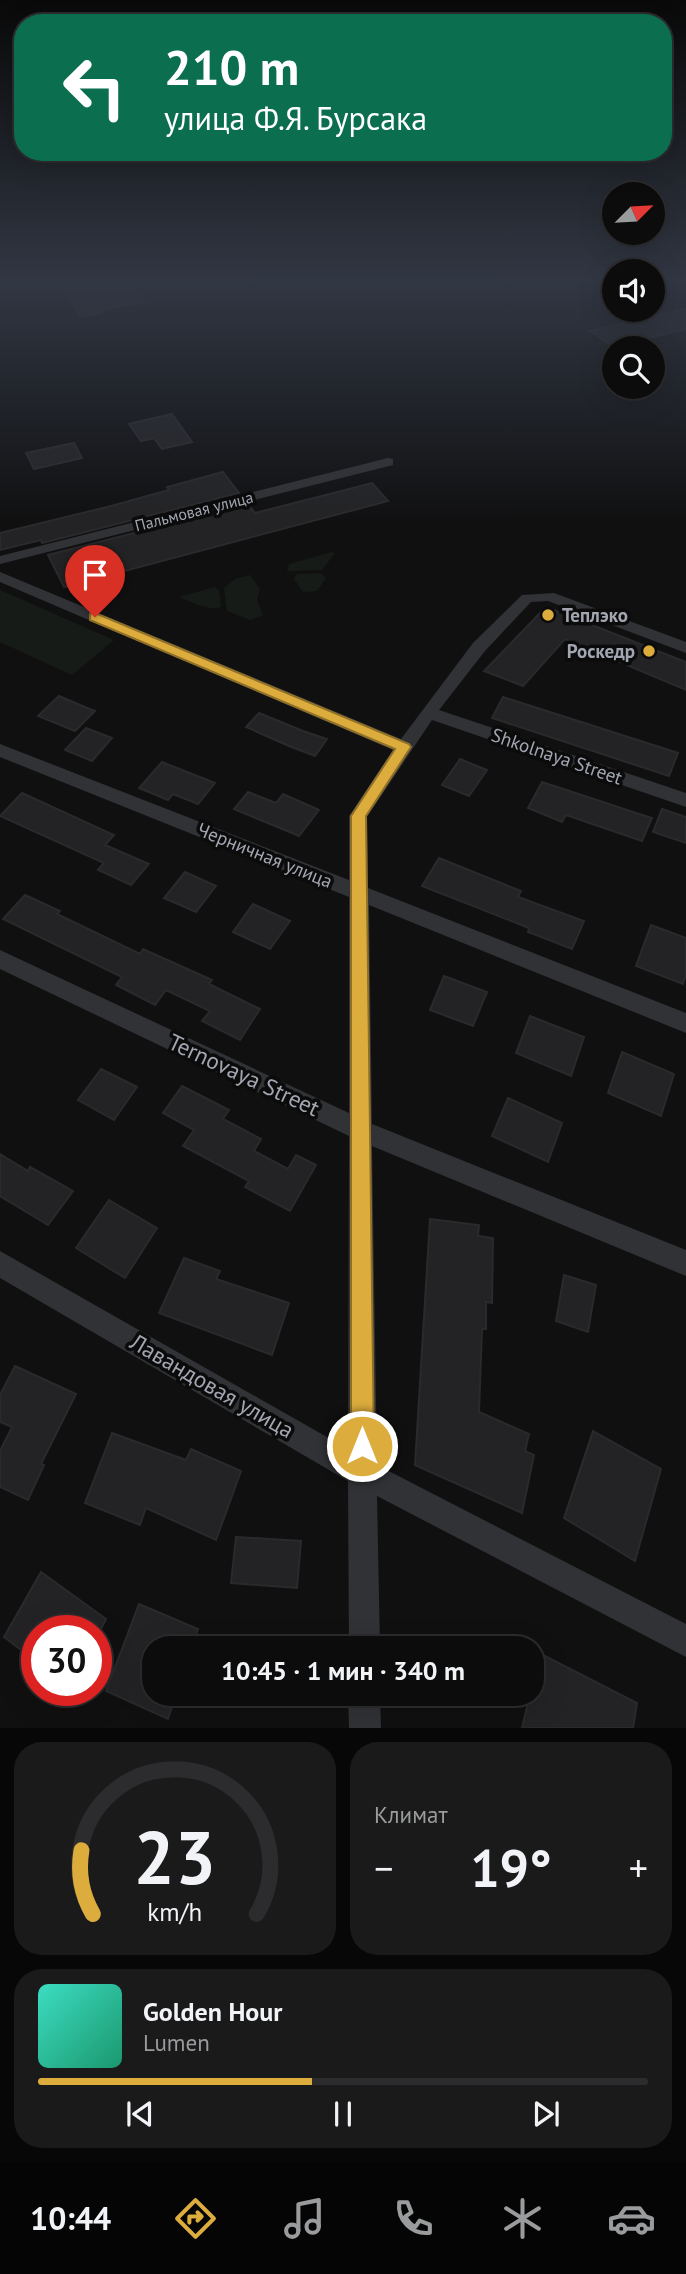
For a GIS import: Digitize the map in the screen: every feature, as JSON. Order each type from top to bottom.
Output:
[{"type":"street","name":"Пальмовая улица","points":[[0,560],[388,462]]},
{"type":"street","points":[[0,577],[404,747]]},
{"type":"street","points":[[364,1636],[358,816],[428,712],[479,647],[527,598],[549,596],[686,648]]},
{"type":"street","name":"Shkolnaya Street","points":[[428,712],[686,800]]},
{"type":"street","name":"Черничная улица","points":[[0,750],[686,1023]]},
{"type":"street","name":"Ternovaya Street","points":[[0,960],[360,1130],[686,1263]]},
{"type":"street","name":"Лавандовая улица","points":[[0,1264],[363,1473],[686,1641]]},
{"type":"street","points":[[364,1706],[365,1728]]},
{"type":"shaded area","points":[[335,553],[322,570],[287,571],[289,564]]},
{"type":"shaded area","points":[[321,573],[326,578],[317,591],[303,592],[294,579],[297,574]]},
{"type":"shaded area","points":[[250,575],[260,589],[257,600],[263,615],[250,620],[227,611],[224,588],[235,579]]},
{"type":"shaded area","points":[[215,587],[219,590],[221,607],[205,607],[179,597]]},
{"type":"shaded area","points":[[0,590],[114,640],[72,675],[0,642]]},
{"type":"building","points":[[172,414],[192,442],[162,449],[154,438],[141,441],[129,424]]},
{"type":"building","points":[[74,443],[82,458],[34,469],[26,453]]},
{"type":"building","points":[[223,472],[239,493],[42,543],[41,540],[0,550],[0,533],[111,506]]},
{"type":"building","points":[[372,483],[388,501],[64,587],[48,555],[248,504],[255,513]]},
{"type":"building","points":[[554,610],[686,662],[686,690],[565,639],[523,686],[484,671],[541,612]]},
{"type":"building","points":[[59,696],[95,711],[75,731],[38,716]]},
{"type":"building","points":[[503,697],[678,753],[669,776],[492,718]]},
{"type":"building","points":[[259,713],[327,739],[315,756],[246,727]]},
{"type":"building","points":[[86,728],[112,738],[92,761],[65,750]]},
{"type":"building","points":[[460,759],[487,770],[469,796],[442,785]]},
{"type":"building","points":[[162,762],[215,783],[198,804],[173,794],[168,800],[139,788]]},
{"type":"building","points":[[542,782],[652,818],[642,841],[566,815],[562,822],[528,808]]},
{"type":"building","points":[[248,792],[276,803],[283,794],[319,810],[299,836],[234,809]]},
{"type":"building","points":[[22,793],[114,835],[105,845],[149,864],[131,885],[98,870],[104,863],[0,816]]},
{"type":"building","points":[[662,809],[686,817],[686,843],[653,832]]},
{"type":"building","points":[[439,858],[521,891],[518,897],[584,921],[572,949],[528,932],[529,928],[422,886]]},
{"type":"building","points":[[185,872],[216,886],[196,912],[164,898]]},
{"type":"building","points":[[25,895],[60,911],[57,914],[140,954],[143,949],[212,980],[209,984],[260,1009],[240,1040],[202,1021],[210,1011],[166,990],[155,1005],[116,985],[122,977],[3,919]]},
{"type":"building","points":[[253,904],[290,921],[270,949],[233,932]]},
{"type":"building","points":[[651,925],[686,938],[686,974],[683,984],[636,966]]},
{"type":"building","points":[[444,976],[487,992],[473,1026],[430,1010]]},
{"type":"building","points":[[530,1016],[584,1037],[571,1076],[516,1053]]},
{"type":"building","points":[[622,1052],[674,1074],[661,1116],[608,1093]]},
{"type":"building","points":[[101,1069],[137,1087],[114,1120],[78,1100]]},
{"type":"building","points":[[182,1086],[229,1110],[223,1119],[261,1139],[254,1151],[288,1169],[296,1155],[316,1165],[290,1211],[245,1187],[249,1181],[183,1146],[194,1130],[163,1113]]},
{"type":"building","points":[[508,1098],[562,1123],[548,1162],[492,1136]]},
{"type":"building","points":[[0,1154],[28,1171],[30,1167],[73,1191],[48,1225],[0,1196]]},
{"type":"building","points":[[109,1200],[157,1228],[125,1278],[76,1248]]},
{"type":"building","points":[[430,1219],[479,1225],[478,1236],[493,1238],[492,1303],[486,1302],[486,1329],[482,1329],[479,1412],[529,1434],[525,1451],[534,1455],[522,1513],[415,1465]]},
{"type":"building","points":[[184,1258],[220,1271],[216,1279],[289,1303],[272,1355],[159,1313]]},
{"type":"building","points":[[564,1275],[596,1285],[588,1332],[556,1321]]},
{"type":"building","points":[[15,1366],[76,1394],[41,1464],[44,1465],[28,1500],[0,1487],[0,1451],[12,1427],[0,1422],[0,1395]]},
{"type":"building","points":[[593,1431],[661,1469],[635,1561],[564,1518]]},
{"type":"building","points":[[112,1433],[186,1460],[191,1449],[241,1471],[216,1540],[146,1508],[140,1525],[85,1503]]},
{"type":"building","points":[[236,1537],[301,1541],[297,1588],[231,1583]]},
{"type":"building","points":[[41,1572],[100,1615],[21,1615],[21,1650],[4,1637]]},
{"type":"building","points":[[139,1604],[198,1629],[195,1636],[142,1636],[142,1706],[172,1706],[168,1719],[112,1694],[112,1675]]},
{"type":"building","points":[[544,1656],[637,1703],[633,1728],[522,1728],[527,1706],[544,1706]]},
{"type":"place","name":"Теплэко","points":[[548,615]]},
{"type":"place","name":"Роскедр","points":[[649,651]]},
{"type":"route","points":[[95,617],[404,747],[358,816],[362,1446]]}]
